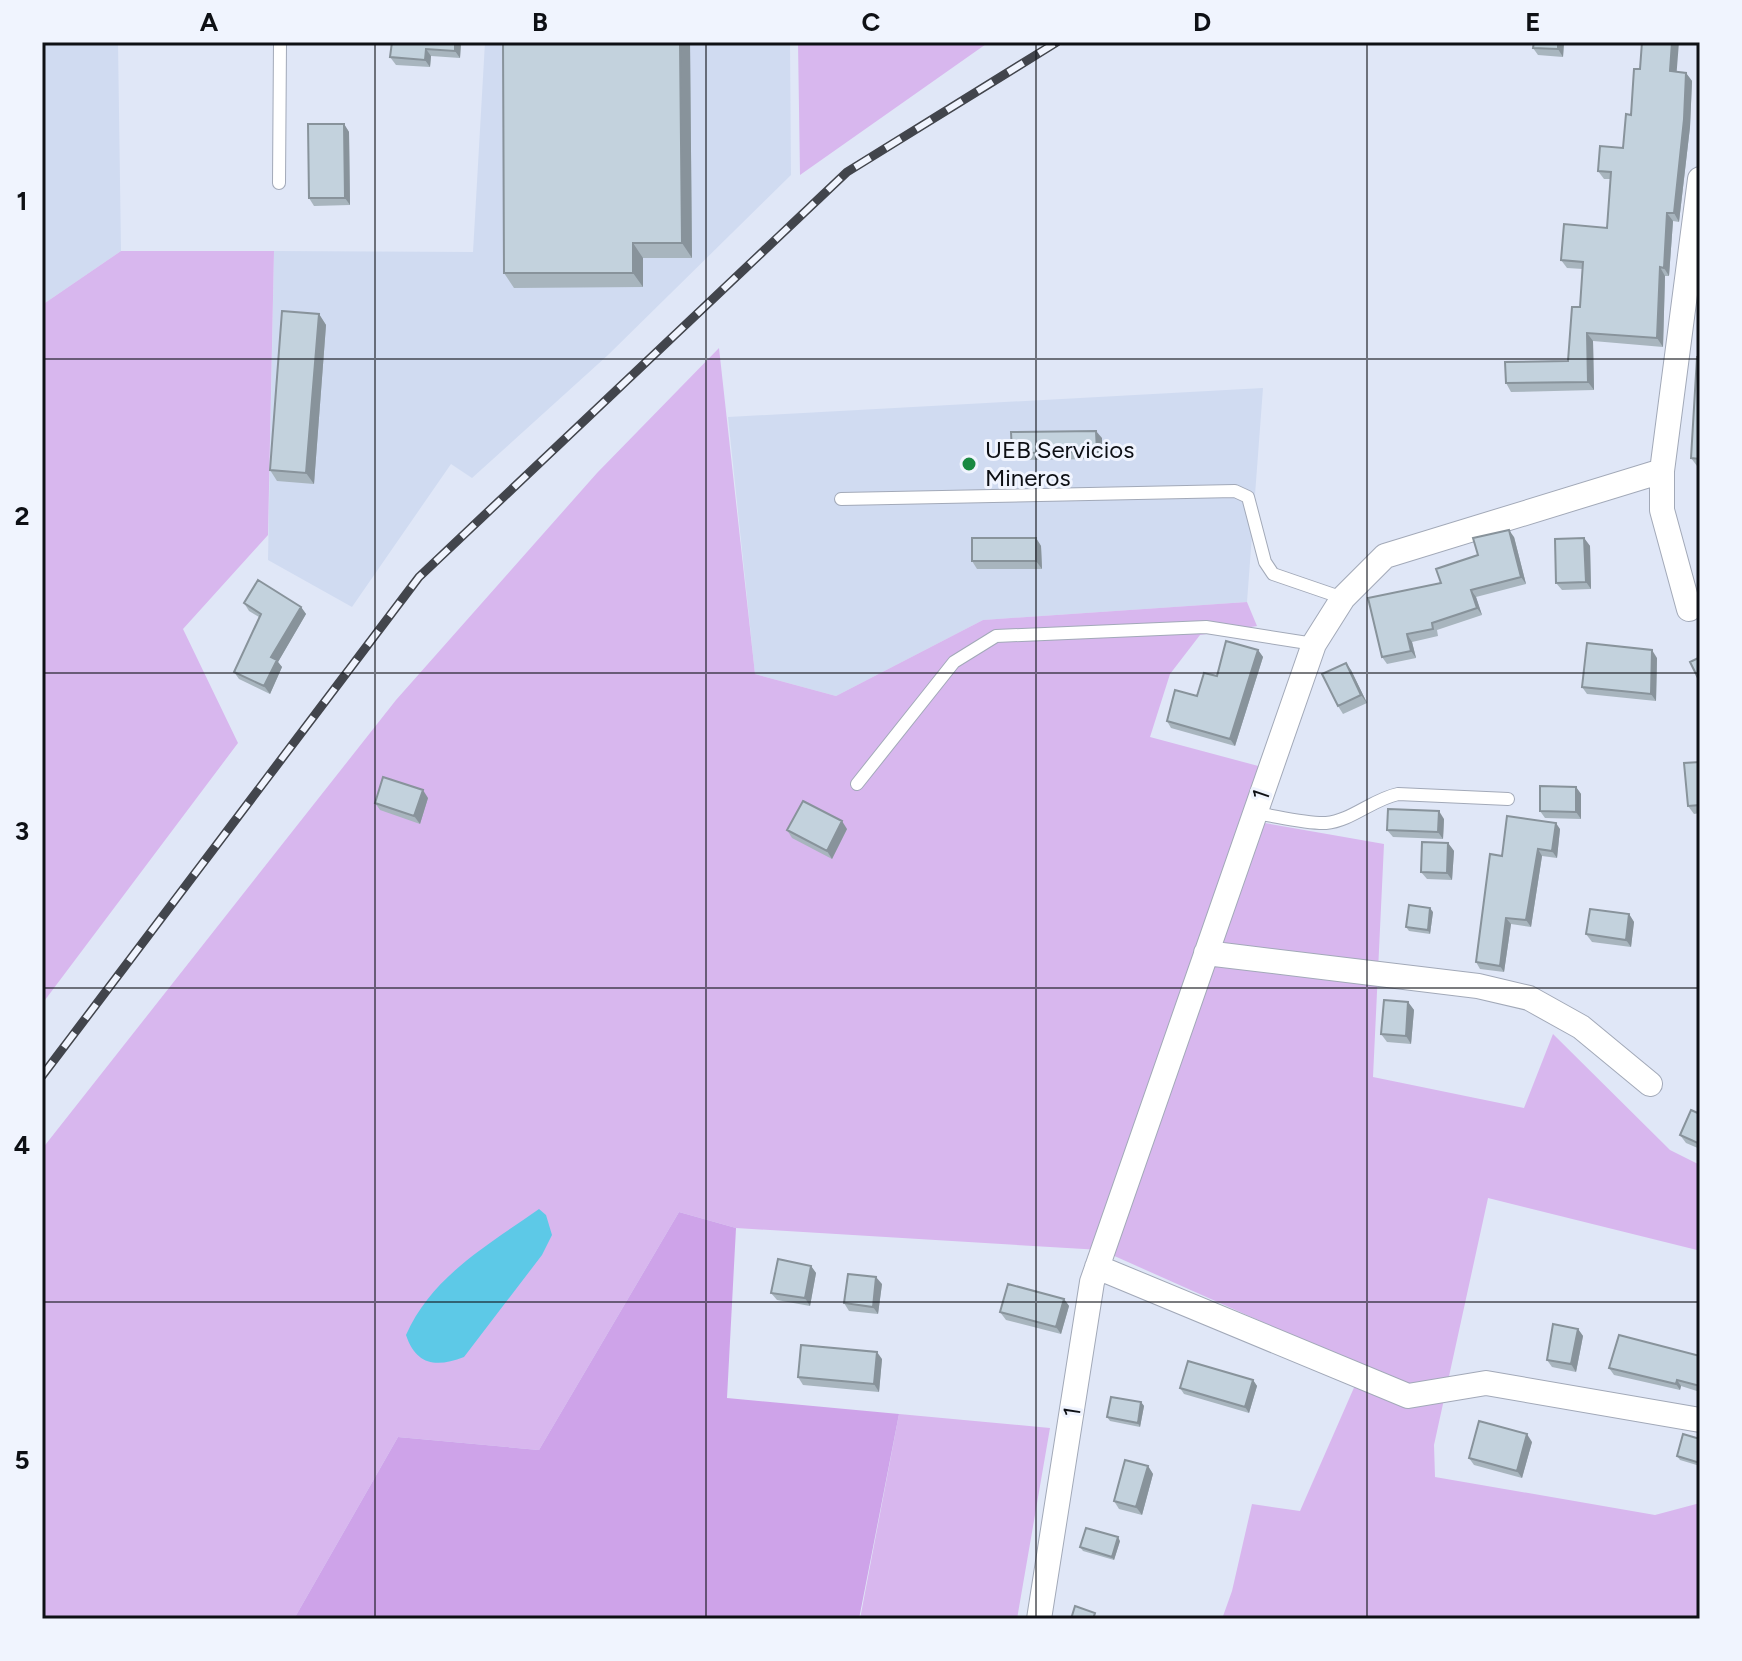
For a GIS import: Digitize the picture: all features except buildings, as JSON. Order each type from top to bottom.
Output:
[{"type":"street","points":[[1689,609],[1662,510],[1662,471],[1689,347],[1700,179]]},
{"type":"street","name":"1","points":[[1039,1619],[1092,1282],[1314,644],[1343,598],[1385,556],[1662,471]]},
{"type":"street","points":[[1206,953],[1478,986],[1529,998],[1581,1027],[1650,1084]]},
{"type":"street","points":[[1097,1267],[1408,1396],[1486,1383],[1700,1420]]},
{"type":"lane","points":[[279,183],[280,42]]},
{"type":"lane","points":[[841,499],[1235,491],[1248,497],[1265,562],[1273,574],[1343,598]]},
{"type":"lane","points":[[857,784],[954,662],[996,636],[1206,627],[1314,644]]},
{"type":"lane","points":[[1255,813],[1326,823],[1383,797],[1398,794],[1508,799]]},
{"type":"shaded area","points":[[42,42],[118,42],[121,251],[42,305]]},
{"type":"shaded area","points":[[485,42],[790,42],[791,175],[608,355],[472,478],[451,464],[352,607],[268,560],[274,251],[473,252]]},
{"type":"shaded area","points":[[798,42],[989,42],[800,175]]},
{"type":"shaded area","points":[[121,251],[274,251],[268,535],[183,629],[238,743],[42,1004],[42,305]]},
{"type":"shaded area","points":[[719,348],[755,674],[836,696],[983,620],[1247,602],[1257,626],[1200,635],[1170,674],[1150,737],[1262,767],[1242,819],[1384,844],[1373,1077],[1524,1108],[1553,1034],[1670,1150],[1700,1165],[1700,1253],[1488,1198],[1434,1445],[1435,1477],[1655,1515],[1700,1503],[1700,1619],[1222,1619],[1232,1591],[1252,1504],[1300,1511],[1363,1367],[1101,1250],[736,1228],[679,1212],[539,1450],[398,1437],[294,1619],[42,1619],[42,1149],[396,700],[597,473]]},
{"type":"shaded area","name":"UEB Servicios Mineros","points":[[1263,388],[1247,602],[983,620],[836,696],[755,674],[728,417]]},
{"type":"shaded area","points":[[679,1212],[736,1228],[727,1398],[899,1414],[859,1619],[294,1619],[398,1437],[539,1450]]},
{"type":"shaded area","points":[[899,1414],[1050,1428],[1017,1619],[860,1619]]},
{"type":"water","points":[[539,1209],[546,1215],[552,1235],[542,1255],[464,1357],[436,1363],[421,1358],[406,1335],[431,1295],[463,1263]]},
{"type":"railway","points":[[42,1076],[419,577],[847,172],[1057,42]]},
{"type":"place","name":"UEB Servicios Mineros","points":[[969,464]]}]
